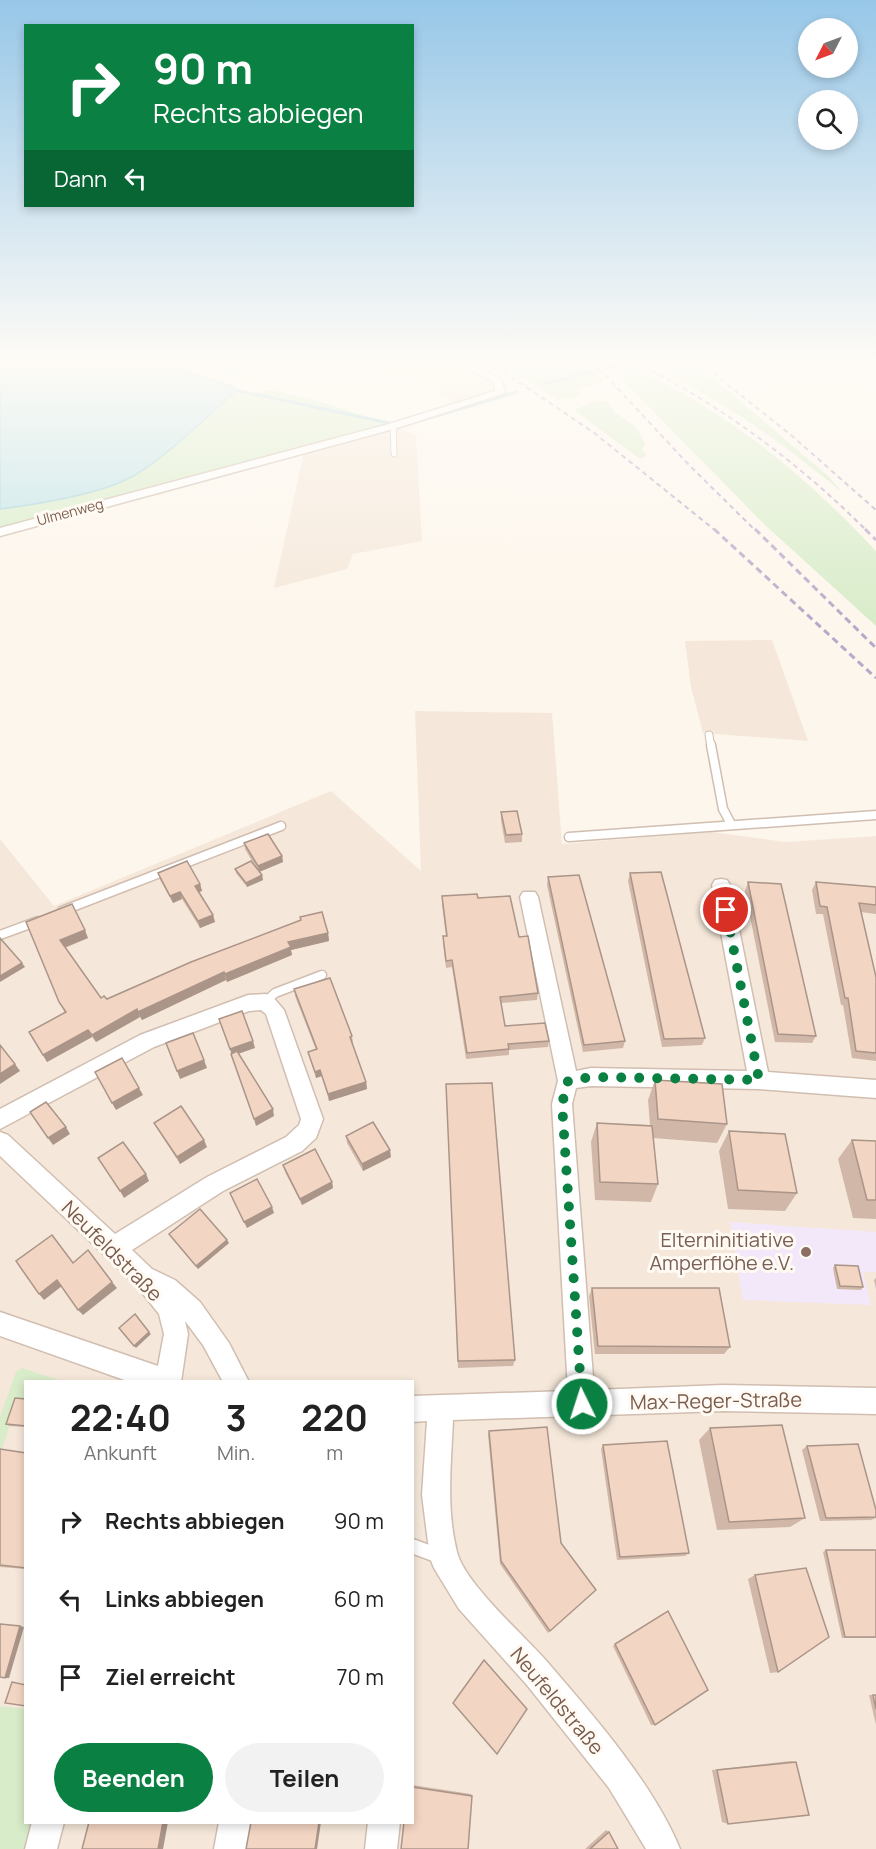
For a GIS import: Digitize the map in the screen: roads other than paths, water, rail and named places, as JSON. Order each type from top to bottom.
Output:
[{"type":"street","name":"Ulmenweg","points":[[0,532],[310,448]]},
{"type":"street","points":[[721,885],[759,1080]]},
{"type":"street","points":[[530,897],[568,1081],[562,1104],[582,1404]]},
{"type":"street","points":[[0,1120],[147,1041],[249,1004],[265,1002],[274,1010],[312,1119],[308,1131],[294,1144],[215,1184],[112,1249]]},
{"type":"street","points":[[568,1081],[591,1077],[759,1080],[876,1089]]},
{"type":"street","name":"Neufeldstraße","points":[[0,1142],[144,1277],[169,1308],[176,1334],[168,1380]]},
{"type":"street","points":[[144,1277],[172,1290],[189,1306],[217,1342],[236,1380]]},
{"type":"street","points":[[0,1324],[162,1380]]},
{"type":"street","name":"Max-Reger-Straße","points":[[414,1408],[441,1409],[723,1398],[876,1401]]},
{"type":"street","name":"Neufeldstraße","points":[[441,1409],[436,1495],[444,1558],[469,1599],[538,1674],[620,1777],[664,1849]]},
{"type":"street","points":[[41,1849],[47,1824]]},
{"type":"street","points":[[230,1849],[235,1824]]},
{"type":"street","points":[[381,1849],[384,1824]]},
{"type":"lane","points":[[393,448],[393,454]]},
{"type":"lane","points":[[709,735],[723,809],[731,824]]},
{"type":"lane","points":[[569,837],[876,815]]},
{"type":"lane","points":[[0,935],[281,825]]},
{"type":"lane","points":[[265,1002],[275,993],[322,975]]},
{"type":"lane","points":[[414,1547],[444,1558]]},
{"type":"water","points":[[0,448],[171,448],[135,475],[106,488],[70,497],[0,509]]},
{"type":"railway","points":[[613,448],[716,531]]},
{"type":"railway","points":[[673,448],[756,531]]},
{"type":"railway","points":[[772,448],[814,482],[867,531]]},
{"type":"railway","points":[[806,448],[876,510]]},
{"type":"railway","points":[[714,529],[876,678]]},
{"type":"railway","points":[[755,529],[876,648]]},
{"type":"railway","points":[[867,531],[876,540]]},
{"type":"place","name":"Elterninitiative Amperflöhe e.V.","points":[[806,1252]]}]
